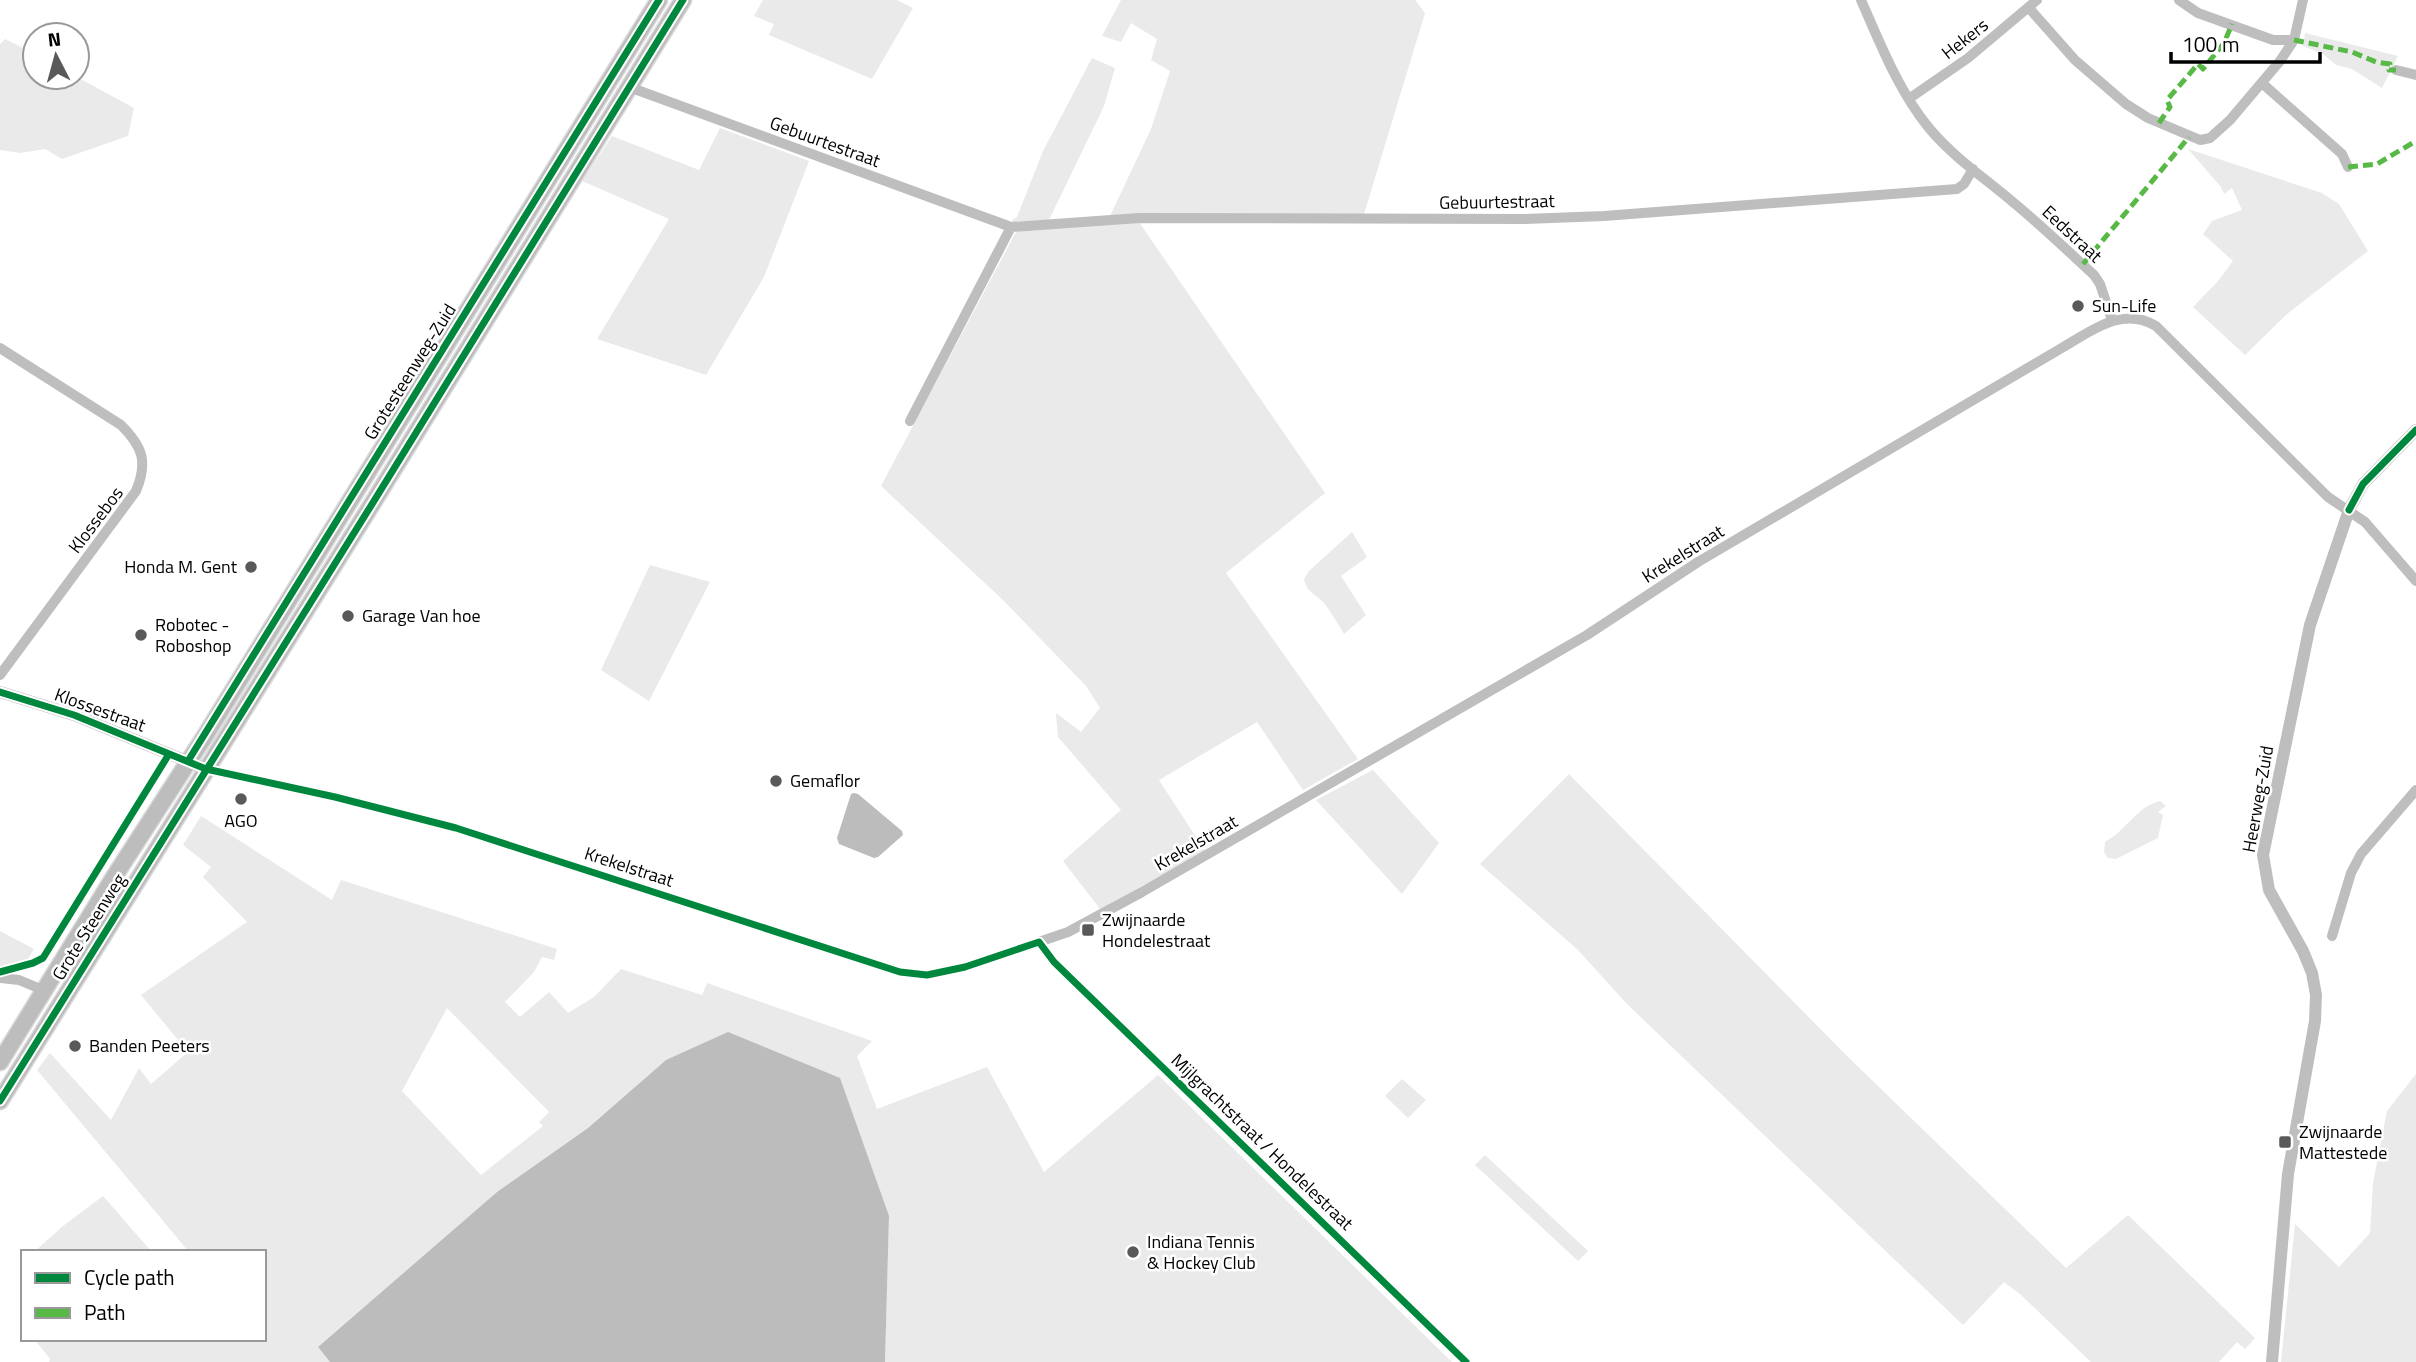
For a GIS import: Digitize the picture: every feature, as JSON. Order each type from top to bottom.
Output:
[{"type":"highway","name":"Grotesteenweg-Zuid","points":[[188,761],[659,0]]},
{"type":"highway","name":"Grotesteenweg-Zuid","points":[[206,769],[683,0]]},
{"type":"highway","name":"Grote Steenweg","points":[[0,1062],[188,761]]},
{"type":"highway","name":"Grote Steenweg","points":[[0,1101],[206,769]]},
{"type":"street","name":"Eedstraat","points":[[1861,0],[1910,99],[1931,130],[2094,275],[2112,320]]},
{"type":"street","name":"Hekers","points":[[1910,99],[1968,58],[2037,0]]},
{"type":"street","points":[[2179,0],[2198,13],[2273,40],[2294,40]]},
{"type":"street","points":[[2029,8],[2075,60],[2126,104],[2148,118],[2200,140],[2210,138],[2263,84],[2294,40],[2302,0]]},
{"type":"street","points":[[2396,71],[2416,75]]},
{"type":"street","points":[[2263,84],[2342,154],[2347,167]]},
{"type":"street","name":"Gebuurtestraat","points":[[629,87],[1011,227],[1139,218],[1525,219],[1604,216],[1957,189],[1964,184],[1973,169]]},
{"type":"street","points":[[910,421],[1011,227]]},
{"type":"street","points":[[2112,320],[2139,318],[2156,326],[2328,497],[2365,522],[2416,581]]},
{"type":"street","name":"Krekelstraat","points":[[206,769],[335,797],[456,828],[900,972],[928,975],[965,967],[1077,927],[1142,892],[1587,635],[1698,562],[2112,320]]},
{"type":"street","name":"Klossebos","points":[[0,348],[121,425],[135,439],[142,456],[143,474],[136,491],[0,675]]},
{"type":"street","name":"Heerweg-Zuid","points":[[2272,1362],[2288,1174],[2315,1021],[2316,995],[2306,957],[2269,890],[2263,855],[2310,625],[2349,510],[2363,484],[2416,430]]},
{"type":"street","name":"Klossestraat","points":[[0,692],[74,715],[206,769]]},
{"type":"street","points":[[2332,936],[2351,873],[2361,854],[2416,790]]},
{"type":"street","name":"Mijlgrachtstraat / Hondelestraat","points":[[1039,942],[1054,962],[1466,1362]]},
{"type":"street","points":[[0,978],[19,980],[43,990]]},
{"type":"shaded area","points":[[763,0],[897,0],[913,8],[872,79],[769,35],[774,24],[754,16]]},
{"type":"shaded area","points":[[1121,0],[1415,0],[1425,13],[1364,214],[1110,216],[1151,129],[1170,71],[1151,60],[1157,39],[1131,23],[1121,42],[1102,36]]},
{"type":"shaded area","points":[[2305,33],[2398,56],[2382,88],[2352,69],[2336,65],[2323,54],[2303,46]]},
{"type":"shaded area","points":[[5,39],[21,47],[21,91],[91,91],[91,85],[134,108],[128,136],[62,159],[45,149],[20,153],[0,150],[0,44]]},
{"type":"shaded area","points":[[1092,58],[1115,68],[1104,106],[1049,220],[1013,222],[1043,151]]},
{"type":"shaded area","points":[[720,128],[809,161],[764,277],[706,375],[597,339],[669,219],[582,181],[612,136],[699,170]]},
{"type":"shaded area","points":[[2188,149],[2322,193],[2339,204],[2368,251],[2287,314],[2245,355],[2193,307],[2233,261],[2203,234],[2212,221],[2242,210],[2232,188],[2224,194]]},
{"type":"shaded area","points":[[1139,222],[1325,493],[1226,573],[1358,759],[1303,790],[1257,722],[1159,780],[1205,851],[1100,909],[1063,861],[1121,810],[1058,737],[1056,713],[1081,732],[1100,708],[1086,686],[1004,601],[881,486],[1017,230]]},
{"type":"shaded area","points":[[1352,532],[1367,557],[1341,576],[1366,615],[1344,634],[1325,604],[1307,588],[1304,579],[1309,571]]},
{"type":"shaded area","points":[[650,565],[710,582],[649,701],[601,670]]},
{"type":"shaded area","points":[[1373,770],[1439,843],[1402,894],[1316,800]]},
{"type":"shaded area","points":[[1569,774],[1848,1057],[2066,1268],[2128,1215],[2255,1338],[2245,1349],[2237,1342],[2219,1362],[2091,1362],[2004,1282],[1963,1325],[1627,1004],[1578,950],[1480,864]]},
{"type":"shaded area","points":[[854,793],[902,831],[903,835],[878,857],[874,858],[839,844],[837,838],[851,794]]},
{"type":"shaded area","points":[[2160,801],[2166,806],[2158,812],[2163,815],[2158,838],[2116,859],[2108,858],[2104,852],[2105,842],[2138,813]]},
{"type":"shaded area","points":[[201,816],[332,900],[341,880],[557,949],[554,960],[542,957],[534,972],[505,1002],[520,1017],[549,992],[568,1013],[594,997],[621,969],[702,995],[707,983],[872,1041],[857,1056],[877,1109],[987,1067],[1044,1172],[1158,1075],[1452,1362],[885,1362],[889,1216],[666,1060],[588,1128],[497,1192],[318,1347],[330,1362],[49,1362],[50,1359],[36,1341],[266,1341],[266,1250],[187,1250],[37,1070],[50,1053],[111,1120],[139,1068],[151,1084],[188,1052],[141,995],[247,922],[203,877],[211,867],[183,845]],"holes":[[[447,1008],[549,1112],[539,1122],[543,1126],[481,1175],[402,1091]]]},
{"type":"shaded area","points":[[0,931],[34,949],[25,964],[0,970]]},
{"type":"shaded area","points":[[728,1032],[840,1078],[889,1216],[885,1362],[330,1362],[318,1347],[497,1192],[588,1128],[666,1060]]},
{"type":"shaded area","points":[[2416,1074],[2416,1362],[2281,1362],[2295,1224],[2339,1267],[2370,1233],[2373,1183],[2387,1111]]},
{"type":"shaded area","points":[[1402,1079],[1426,1100],[1408,1118],[1385,1096]]},
{"type":"shaded area","points":[[1485,1155],[1588,1251],[1578,1261],[1475,1165]]},
{"type":"shaded area","points":[[103,1196],[150,1250],[36,1250]]},
{"type":"marked path","points":[[2159,123],[2170,107],[2167,100],[2198,64],[2203,69],[2224,43],[2232,24]]},
{"type":"marked path","points":[[2294,40],[2352,52],[2376,62],[2390,64],[2389,70],[2396,70]]},
{"type":"marked path","points":[[2083,264],[2189,137]]},
{"type":"marked path","points":[[2348,167],[2377,164],[2416,141]]},
{"type":"cycle path","points":[[188,761],[659,0]]},
{"type":"cycle path","points":[[0,1101],[683,0]]},
{"type":"cycle path","points":[[2349,510],[2363,484],[2416,430]]},
{"type":"cycle path","points":[[0,692],[74,715],[206,769],[335,797],[456,828],[900,972],[927,975],[965,967],[1039,942],[1054,962],[1466,1362]]},
{"type":"cycle path","points":[[0,972],[43,958],[169,754]]},
{"type":"place","name":"Sun-Life","points":[[2078,306]]},
{"type":"place","name":"Honda M. Gent","points":[[251,567]]},
{"type":"place","name":"Garage Van hoe","points":[[348,616]]},
{"type":"place","name":"Robotec - Roboshop","points":[[141,635]]},
{"type":"place","name":"Gemaflor","points":[[776,781]]},
{"type":"place","name":"AGO","points":[[241,799]]},
{"type":"place","name":"Zwijnaarde Hondelestraat","points":[[1088,930]]},
{"type":"place","name":"Banden Peeters","points":[[75,1046]]},
{"type":"place","name":"Zwijnaarde Mattestede","points":[[2285,1142]]},
{"type":"place","name":"Indiana Tennis & Hockey Club","points":[[1133,1252]]}]
